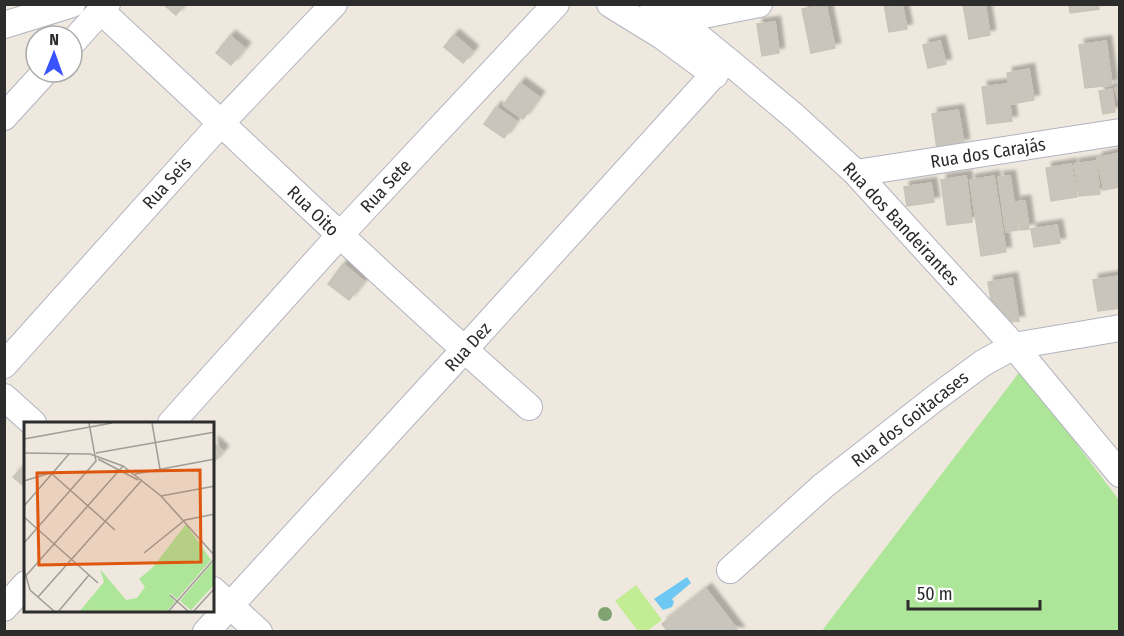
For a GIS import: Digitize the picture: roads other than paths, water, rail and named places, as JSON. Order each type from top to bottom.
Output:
[{"type":"street","points":[[4,25],[72,4]]},
{"type":"street","name":"Rua Seis","points":[[4,365],[221,123],[334,4]]},
{"type":"street","name":"Rua Sete","points":[[172,422],[339,236],[556,4]]},
{"type":"street","name":"Rua dos Bandeirantes","points":[[610,4],[721,68],[795,117],[856,173],[1014,346],[1119,474]]},
{"type":"street","name":"Rua dos Bandeirantes","points":[[653,4],[678,20],[721,68]]},
{"type":"street","points":[[678,20],[759,4]]},
{"type":"street","points":[[84,30],[104,8]]},
{"type":"street","name":"Rua Oito","points":[[104,8],[339,236],[529,407]]},
{"type":"street","name":"Rua Dez","points":[[206,632],[221,598],[465,351],[721,68]]},
{"type":"street","points":[[4,117],[34,84]]},
{"type":"street","name":"Rua dos Carajás","points":[[856,173],[1119,132]]},
{"type":"street","name":"Rua dos Goitacases","points":[[730,570],[823,486],[983,363],[1014,346],[1119,328]]},
{"type":"street","points":[[4,397],[32,422]]},
{"type":"street","points":[[4,608],[24,586]]},
{"type":"street","points":[[221,598],[259,632]]},
{"type":"water","points":[[687,577],[691,583],[672,599],[674,602],[672,607],[663,610],[654,599]]}]
